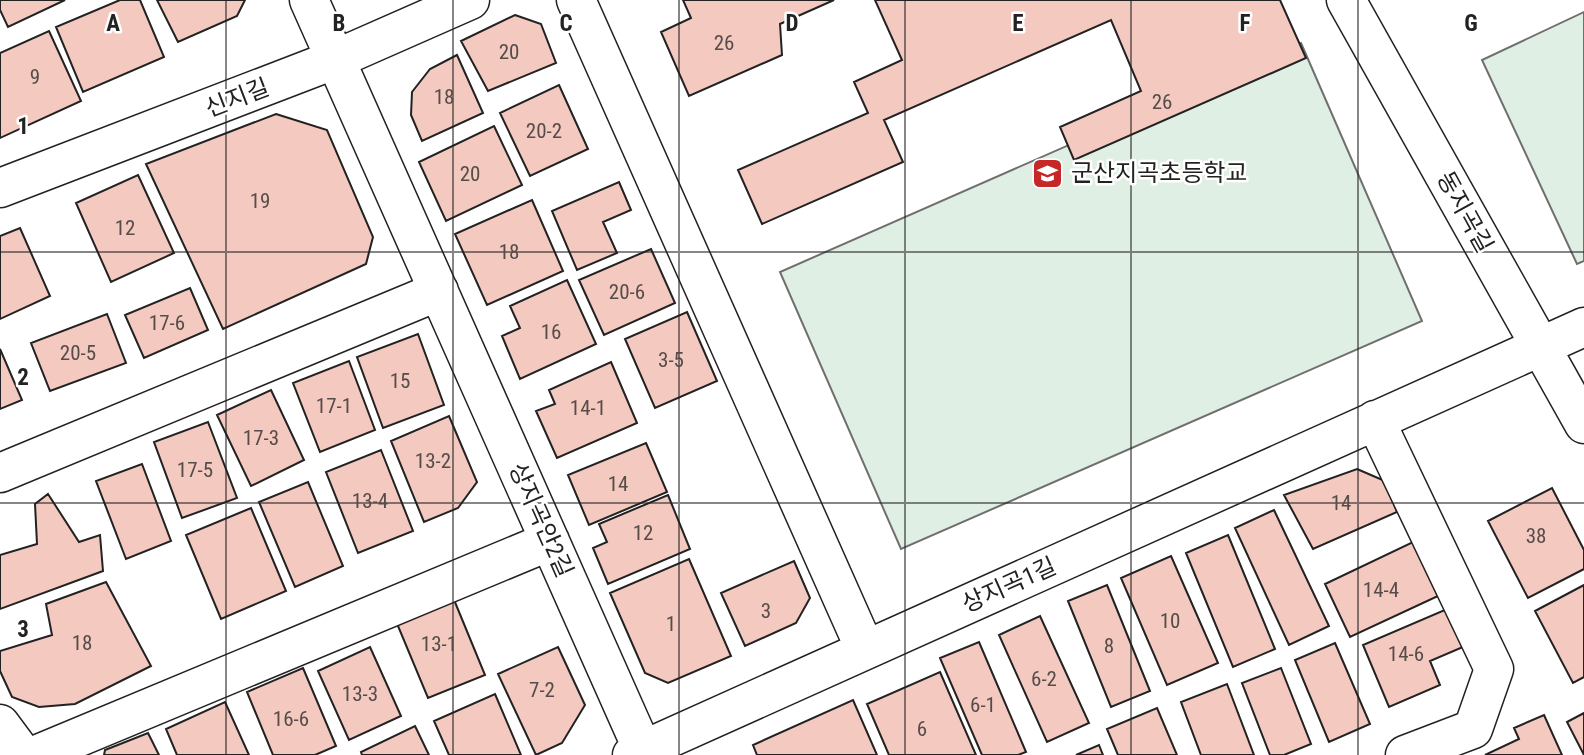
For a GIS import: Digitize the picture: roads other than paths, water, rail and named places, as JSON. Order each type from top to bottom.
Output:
[{"type":"street","name":"상지곡안2길","points":[[309,0],[550,541],[640,753]]},
{"type":"street","name":"신지길","points":[[0,188],[336,60],[470,0]]},
{"type":"street","points":[[576,0],[866,649]]},
{"type":"street","name":"동지곡길","points":[[1346,0],[1584,424]]},
{"type":"street","points":[[0,473],[439,291]]},
{"type":"street","name":"상지곡1길","points":[[640,753],[1584,327]]},
{"type":"street","points":[[1376,421],[1494,669],[1473,729],[1405,755]]},
{"type":"street","points":[[36,755],[550,541]]},
{"type":"street","points":[[0,724],[23,755]]},
{"type":"place","name":"군산지곡초등학교","points":[[1048,173]]}]
